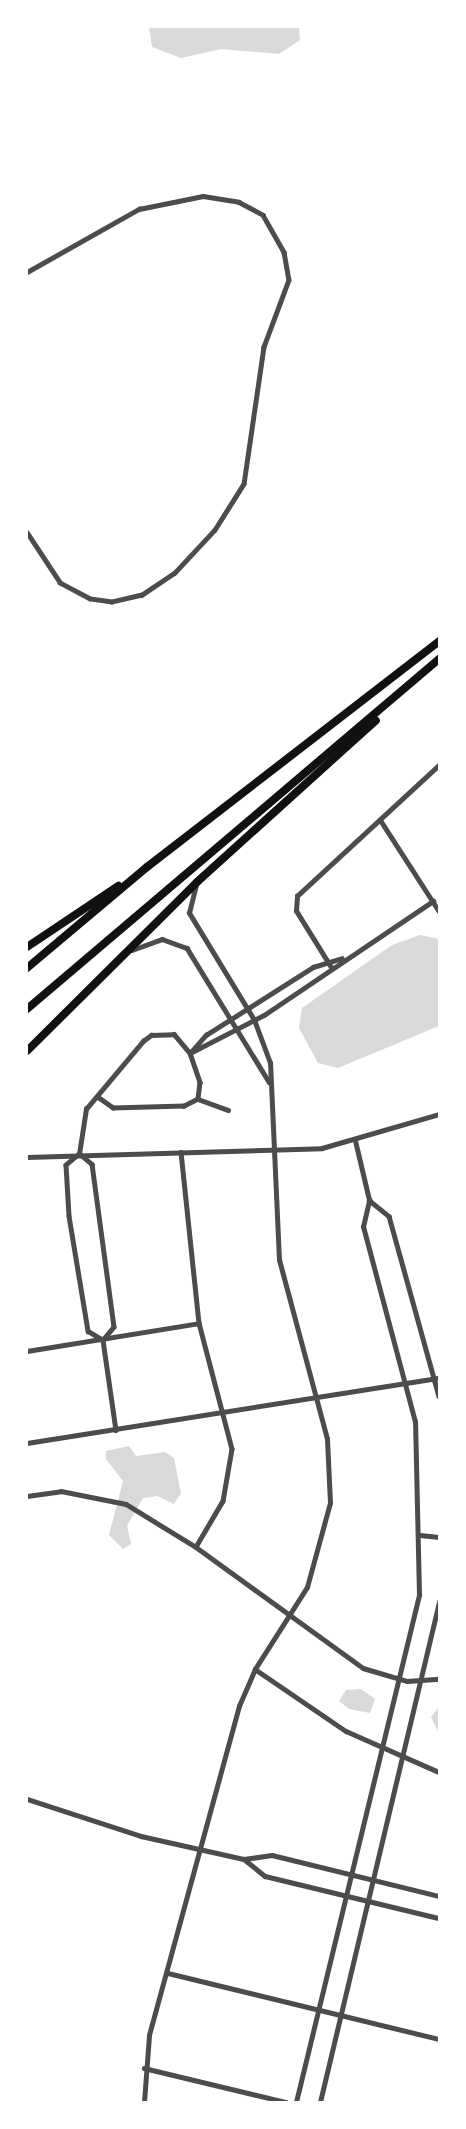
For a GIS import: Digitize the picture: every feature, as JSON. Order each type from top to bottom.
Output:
[{"type":"main road","points":[[27,968],[147,867],[439,641]]},
{"type":"main road","points":[[27,1009],[439,659]]},
{"type":"main road","points":[[27,1051],[197,882],[396,696]]},
{"type":"main road","points":[[27,947],[147,867]]},
{"type":"street","points":[[27,272],[160,202],[222,198],[263,215],[284,252],[289,280],[264,347],[250,464],[230,509],[194,554],[159,586],[112,602],[75,593],[48,570],[27,533]]},
{"type":"street","points":[[332,969],[296,911],[297,896],[381,821],[439,765]]},
{"type":"street","points":[[381,821],[439,911]]},
{"type":"street","points":[[144,2102],[144,2068],[237,1712],[255,1669],[289,1615],[317,1564],[330,1503],[327,1440],[279,1260],[269,1082],[270,1063],[254,1020],[189,913],[197,882]]},
{"type":"street","points":[[190,1053],[254,1020],[332,969],[342,958],[433,901]]},
{"type":"street","points":[[128,952],[162,939],[180,944],[239,1029],[269,1082]]},
{"type":"street","points":[[190,1053],[248,1009],[327,962],[342,958]]},
{"type":"street","points":[[103,1340],[88,1331],[69,1216],[66,1165],[79,1154],[80,1125],[97,1097],[151,1035],[174,1034],[190,1053],[200,1082],[198,1099]]},
{"type":"street","points":[[97,1097],[113,1108],[184,1106],[198,1099],[228,1110]]},
{"type":"street","points":[[27,1157],[273,1150],[355,1141],[439,1114]]},
{"type":"street","points":[[296,2102],[418,1598],[419,1462],[408,1383],[363,1227],[369,1200],[355,1141]]},
{"type":"street","points":[[181,1152],[199,1323],[225,1413],[232,1449],[230,1476],[196,1546]]},
{"type":"street","points":[[79,1154],[93,1164],[114,1327],[103,1340],[116,1430]]},
{"type":"street","points":[[369,1200],[389,1216],[438,1378],[439,1396]]},
{"type":"street","points":[[27,1351],[199,1323]]},
{"type":"street","points":[[27,1443],[438,1378]]},
{"type":"street","points":[[27,1496],[61,1491],[112,1499],[142,1512],[196,1546],[363,1668],[399,1680],[421,1682],[439,1679]]},
{"type":"street","points":[[420,1535],[439,1537]]},
{"type":"street","points":[[320,2102],[439,1602]]},
{"type":"street","points":[[255,1669],[382,1750],[439,1772]]},
{"type":"street","points":[[27,1799],[244,1859],[272,1855],[439,1896]]},
{"type":"street","points":[[244,1859],[263,1875],[439,1918]]},
{"type":"street","points":[[168,1972],[439,2039]]},
{"type":"street","points":[[144,2068],[286,2102]]},
{"type":"shaded area","points":[[149,27],[299,27],[300,40],[279,54],[221,49],[181,58],[152,47]]},
{"type":"shaded area","points":[[420,935],[439,939],[439,1026],[338,1068],[318,1063],[299,1028],[302,1008],[392,945]]},
{"type":"shaded area","points":[[129,1446],[136,1456],[165,1452],[174,1458],[181,1493],[174,1504],[157,1496],[143,1498],[127,1526],[131,1544],[123,1549],[109,1535],[123,1481],[106,1459],[106,1451]]},
{"type":"shaded area","points":[[361,1689],[375,1699],[370,1713],[349,1709],[339,1701],[346,1690]]},
{"type":"shaded area","points":[[439,1707],[439,1733],[431,1717]]}]
